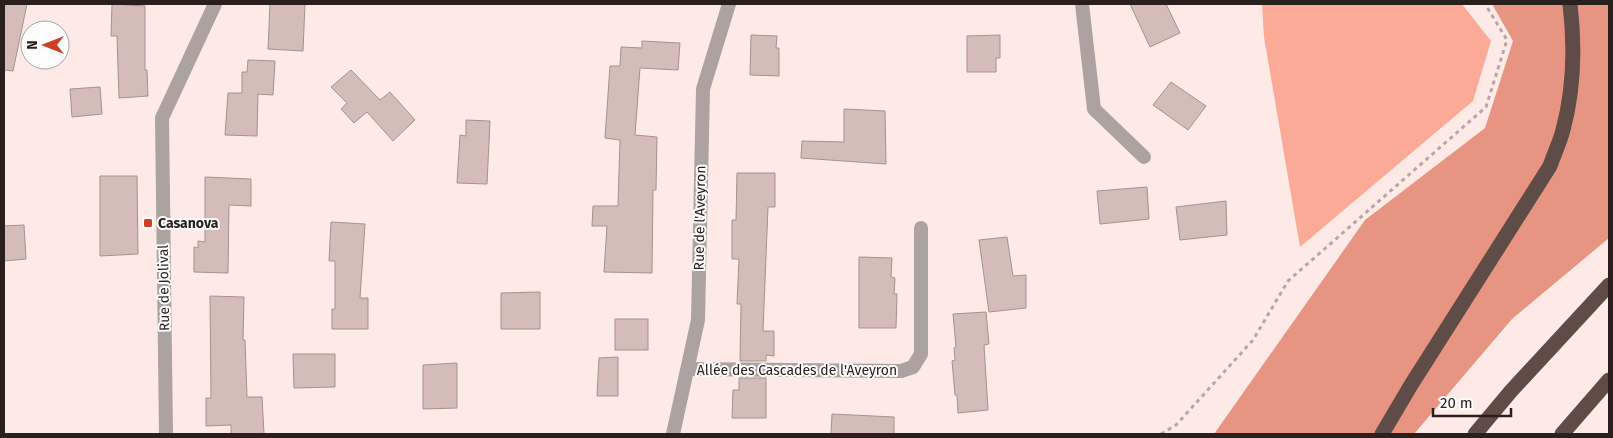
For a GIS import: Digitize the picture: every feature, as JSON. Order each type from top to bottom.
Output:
[{"type":"highway","points":[[1382,434],[1550,166],[1563,132],[1570,101],[1574,36],[1570,4]]},
{"type":"highway","points":[[1475,434],[1511,391],[1609,285]]},
{"type":"highway","points":[[1562,434],[1609,380]]},
{"type":"street","name":"Rue de Jolival","points":[[166,434],[162,118],[215,4]]},
{"type":"street","name":"Rue de l'Aveyron","points":[[673,434],[698,320],[703,89],[729,4]]},
{"type":"street","points":[[1082,4],[1094,109],[1144,157]]},
{"type":"street","name":"Allée des Cascades de l'Aveyron","points":[[688,369],[901,371],[913,367],[921,354],[921,228]]},
{"type":"path","points":[[1161,434],[1176,425],[1253,340],[1288,281],[1486,107],[1507,40],[1485,4]]},
{"type":"shaded area","points":[[1262,4],[1462,4],[1491,41],[1473,101],[1300,247],[1264,37]]},
{"type":"shaded area","points":[[1492,4],[1609,4],[1609,238],[1512,319],[1414,434],[1214,434],[1365,220],[1485,128],[1513,41]]},
{"type":"building","points":[[4,4],[27,4],[24,20],[20,20],[20,38],[13,71],[4,70]]},
{"type":"building","points":[[112,4],[145,6],[145,70],[147,70],[148,96],[119,98],[117,36],[111,36]]},
{"type":"building","points":[[270,4],[305,4],[303,51],[268,49]]},
{"type":"building","points":[[1130,4],[1166,4],[1180,33],[1150,47]]},
{"type":"building","points":[[751,35],[777,36],[776,48],[779,48],[779,76],[750,75]]},
{"type":"building","points":[[1000,35],[1000,58],[996,58],[996,72],[967,72],[967,36]]},
{"type":"building","points":[[642,41],[680,43],[678,70],[640,68],[635,135],[657,137],[656,190],[653,190],[652,273],[604,272],[607,226],[592,226],[593,206],[618,206],[620,140],[605,138],[610,66],[620,66],[621,47],[642,48]]},
{"type":"building","points":[[248,60],[275,61],[273,95],[258,94],[257,136],[225,135],[228,93],[242,93],[242,72],[247,72]]},
{"type":"building","points":[[351,70],[380,100],[390,92],[415,120],[393,141],[367,112],[354,123],[341,109],[347,103],[331,87]]},
{"type":"building","points":[[1171,82],[1206,106],[1188,130],[1153,105]]},
{"type":"building","points":[[100,87],[102,114],[72,117],[70,89]]},
{"type":"building","points":[[844,109],[885,111],[886,164],[801,158],[802,141],[844,142]]},
{"type":"building","points":[[466,120],[490,121],[487,184],[457,183],[460,135],[466,136]]},
{"type":"building","points":[[737,173],[775,173],[775,207],[768,207],[763,331],[774,331],[774,356],[766,355],[766,361],[740,361],[741,304],[737,304],[739,259],[732,259],[732,220],[736,220]]},
{"type":"building","points":[[100,176],[137,176],[138,254],[100,256]]},
{"type":"building","points":[[205,177],[251,179],[251,206],[229,205],[228,273],[194,272],[194,247],[198,248],[198,241],[205,242]]},
{"type":"building","points":[[1147,187],[1149,219],[1100,224],[1097,191]]},
{"type":"building","points":[[1226,201],[1227,235],[1180,240],[1176,207]]},
{"type":"building","points":[[331,222],[365,224],[360,298],[368,298],[368,329],[332,329],[332,309],[335,309],[335,261],[329,261]]},
{"type":"building","points":[[24,225],[26,259],[4,261],[4,226]]},
{"type":"building","points":[[1007,237],[1013,276],[1026,275],[1026,308],[989,312],[979,240]]},
{"type":"building","points":[[859,257],[892,258],[891,277],[895,278],[894,294],[897,294],[896,328],[859,328]]},
{"type":"building","points":[[540,292],[540,329],[501,329],[501,293]]},
{"type":"building","points":[[210,296],[244,297],[243,340],[245,340],[247,397],[262,397],[264,434],[231,434],[231,425],[206,426],[206,398],[211,398]]},
{"type":"building","points":[[986,312],[989,344],[984,345],[988,410],[958,413],[952,361],[955,360],[954,348],[956,347],[953,314]]},
{"type":"building","points":[[615,319],[648,319],[648,350],[615,350]]},
{"type":"building","points":[[293,354],[335,354],[335,387],[294,388]]},
{"type":"building","points":[[618,357],[618,396],[597,396],[599,358]]},
{"type":"building","points":[[457,363],[457,408],[423,409],[423,365]]},
{"type":"building","points":[[739,378],[766,378],[766,418],[732,418],[733,390],[739,390]]},
{"type":"building","points":[[832,414],[894,417],[894,434],[831,434]]},
{"type":"place","name":"Casanova","points":[[148,223]]}]
